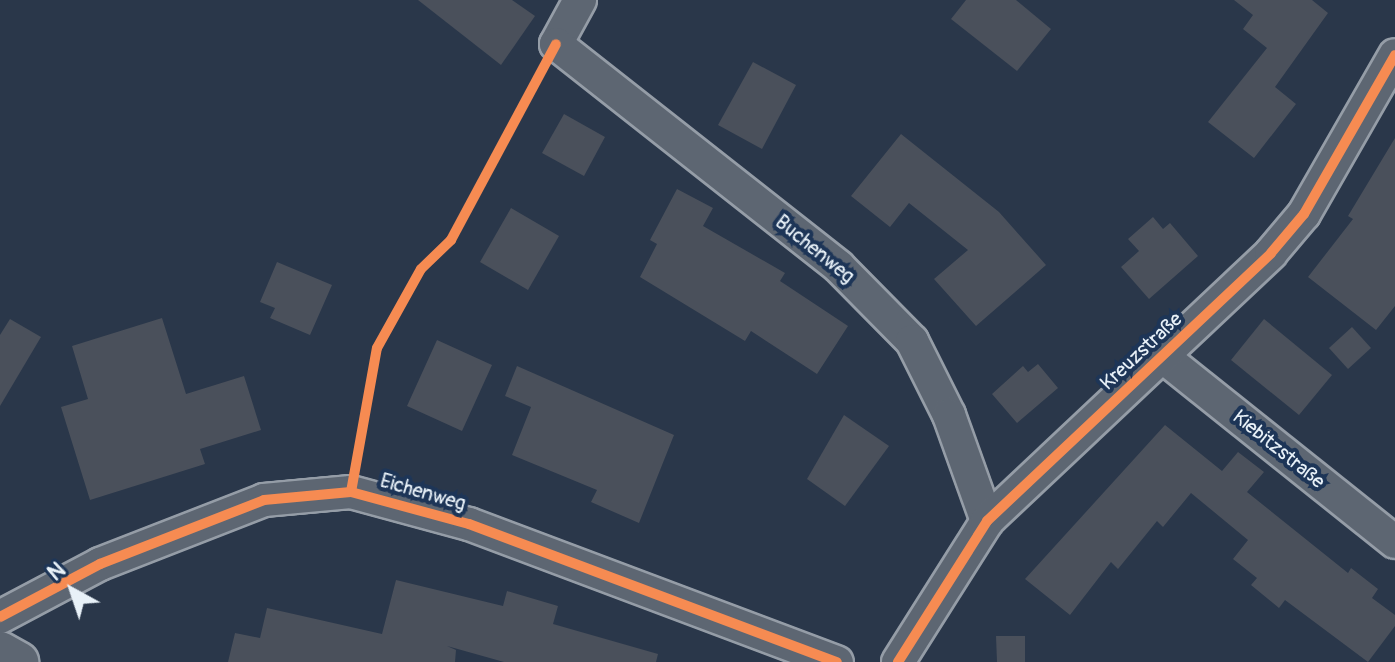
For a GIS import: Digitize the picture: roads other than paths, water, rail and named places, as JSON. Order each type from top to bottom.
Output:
[{"type":"street","name":"Buchenweg","points":[[580,0],[556,44],[879,304],[931,372],[987,521]]},
{"type":"street","name":"Kreuzstraße","points":[[898,662],[987,521],[1162,356],[1304,214],[1395,55]]},
{"type":"street","name":"Kiebitzstraße","points":[[1162,356],[1395,542]]},
{"type":"street","name":"Eichenweg","points":[[0,617],[100,564],[264,500],[351,492],[469,524],[837,662]]},
{"type":"street","points":[[0,652],[18,662]]}]
